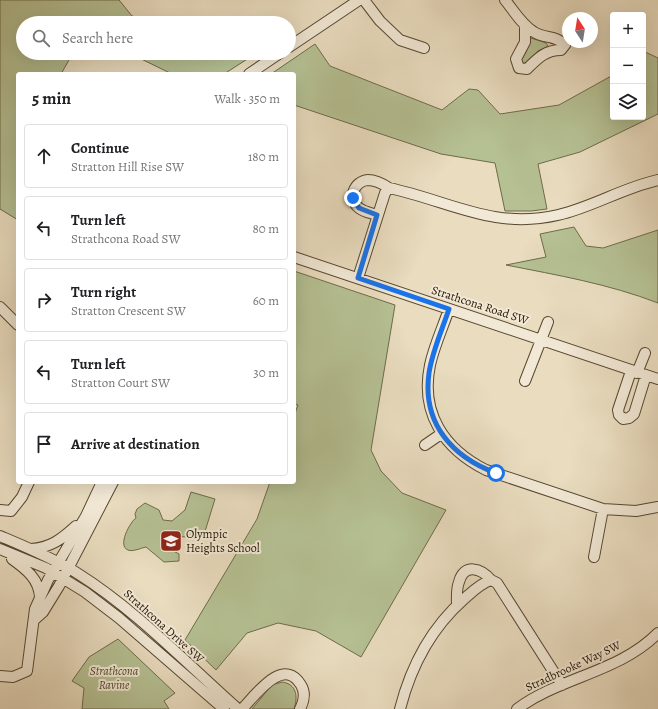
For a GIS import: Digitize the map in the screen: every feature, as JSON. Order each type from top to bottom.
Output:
[{"type":"street","points":[[296,42],[359,0]]},
{"type":"street","points":[[364,0],[380,21],[400,40],[424,48]]},
{"type":"street","points":[[505,0],[525,25],[542,37],[554,38],[565,45],[561,50],[551,50],[540,56],[527,69],[519,68],[516,59],[525,42],[525,25]]},
{"type":"street","points":[[252,72],[270,60]]},
{"type":"street","points":[[377,215],[362,210],[356,205],[353,198],[354,190],[360,182],[370,180],[389,188],[480,215],[504,219],[525,220],[568,213],[626,188],[658,180]]},
{"type":"street","points":[[358,278],[377,215],[385,193],[389,188]]},
{"type":"street","name":"Strathcona Road SW","points":[[296,258],[541,339],[658,380]]},
{"type":"street","points":[[0,307],[16,323]]},
{"type":"street","points":[[449,309],[431,363],[428,384],[432,415],[441,434],[461,455],[486,470],[603,509],[636,512],[658,507]]},
{"type":"street","points":[[525,381],[548,322]]},
{"type":"street","points":[[638,373],[645,353]]},
{"type":"street","points":[[425,445],[441,434]]},
{"type":"street","points":[[0,510],[11,511],[22,497],[28,484]]},
{"type":"street","points":[[0,676],[13,677],[26,671],[35,609],[53,572],[86,516],[101,484]]},
{"type":"street","points":[[34,620],[43,612],[66,573],[113,484]]},
{"type":"street","points":[[594,557],[603,509]]},
{"type":"street","points":[[29,549],[44,547],[58,541],[86,516]]},
{"type":"street","name":"Strathcona Drive SW","points":[[0,536],[59,562],[66,573],[224,709]]},
{"type":"street","points":[[0,550],[31,574],[37,583],[40,597]]},
{"type":"street","name":"Strathcona Drive SW","points":[[0,550],[53,572],[66,573],[101,589],[238,709]]},
{"type":"street","points":[[457,605],[459,581],[467,572],[474,570],[482,571],[491,580],[497,583],[562,684]]},
{"type":"street","points":[[400,709],[407,683],[424,645],[457,605],[479,587],[491,580]]},
{"type":"street","name":"Stradbrooke Way SW","points":[[517,709],[536,697],[562,684],[621,659],[642,646],[658,633]]},
{"type":"street","points":[[242,709],[271,679],[283,675],[292,676],[302,685],[304,698],[300,709]]},
{"type":"green space","points":[[0,0],[119,0],[132,16],[16,16],[16,60],[69,60],[62,72],[16,72],[16,219],[0,209]]},
{"type":"green space","points":[[531,38],[546,43],[548,46],[538,51],[528,63],[522,64],[521,60],[526,52]]},
{"type":"green space","points":[[315,44],[330,66],[442,110],[469,89],[478,90],[500,114],[559,105],[610,77],[610,120],[646,120],[580,152],[538,164],[547,209],[531,211],[505,211],[495,163],[441,154],[296,106],[296,72],[274,72],[292,60],[296,60],[296,57]]},
{"type":"green space","points":[[646,52],[658,58],[658,114],[646,120]]},
{"type":"green space","points":[[143,60],[246,60],[227,72],[168,72]]},
{"type":"green space","points":[[574,227],[586,246],[603,248],[658,230],[658,303],[602,285],[506,265],[546,257],[540,234]]},
{"type":"green space","points":[[296,272],[395,305],[371,450],[381,471],[402,493],[446,510],[361,657],[316,631],[278,623],[247,633],[216,670],[185,640],[257,519],[269,484],[296,484],[296,410],[298,405],[296,404]]},
{"type":"green space","points":[[191,492],[215,499],[203,538],[170,536],[162,538],[166,547],[179,554],[179,561],[164,562],[146,547],[132,551],[125,548],[124,539],[133,520],[136,518],[135,514],[137,509],[145,503],[159,510],[163,520],[172,521],[185,510]]},
{"type":"green space","name":"Strathcona Ravine","points":[[118,639],[175,693],[164,701],[169,709],[82,709],[84,688],[72,681],[89,657]]},
{"type":"green space","points":[[282,682],[291,685],[295,692],[296,700],[294,709],[252,709],[272,685]]},
{"type":"place","name":"Olympic Heights School","points":[[171,541]]},
{"type":"route","points":[[353,198],[354,202],[359,208],[377,215],[358,278],[449,309],[429,373],[428,394],[432,415],[441,434],[454,449],[477,465],[496,473]]}]
